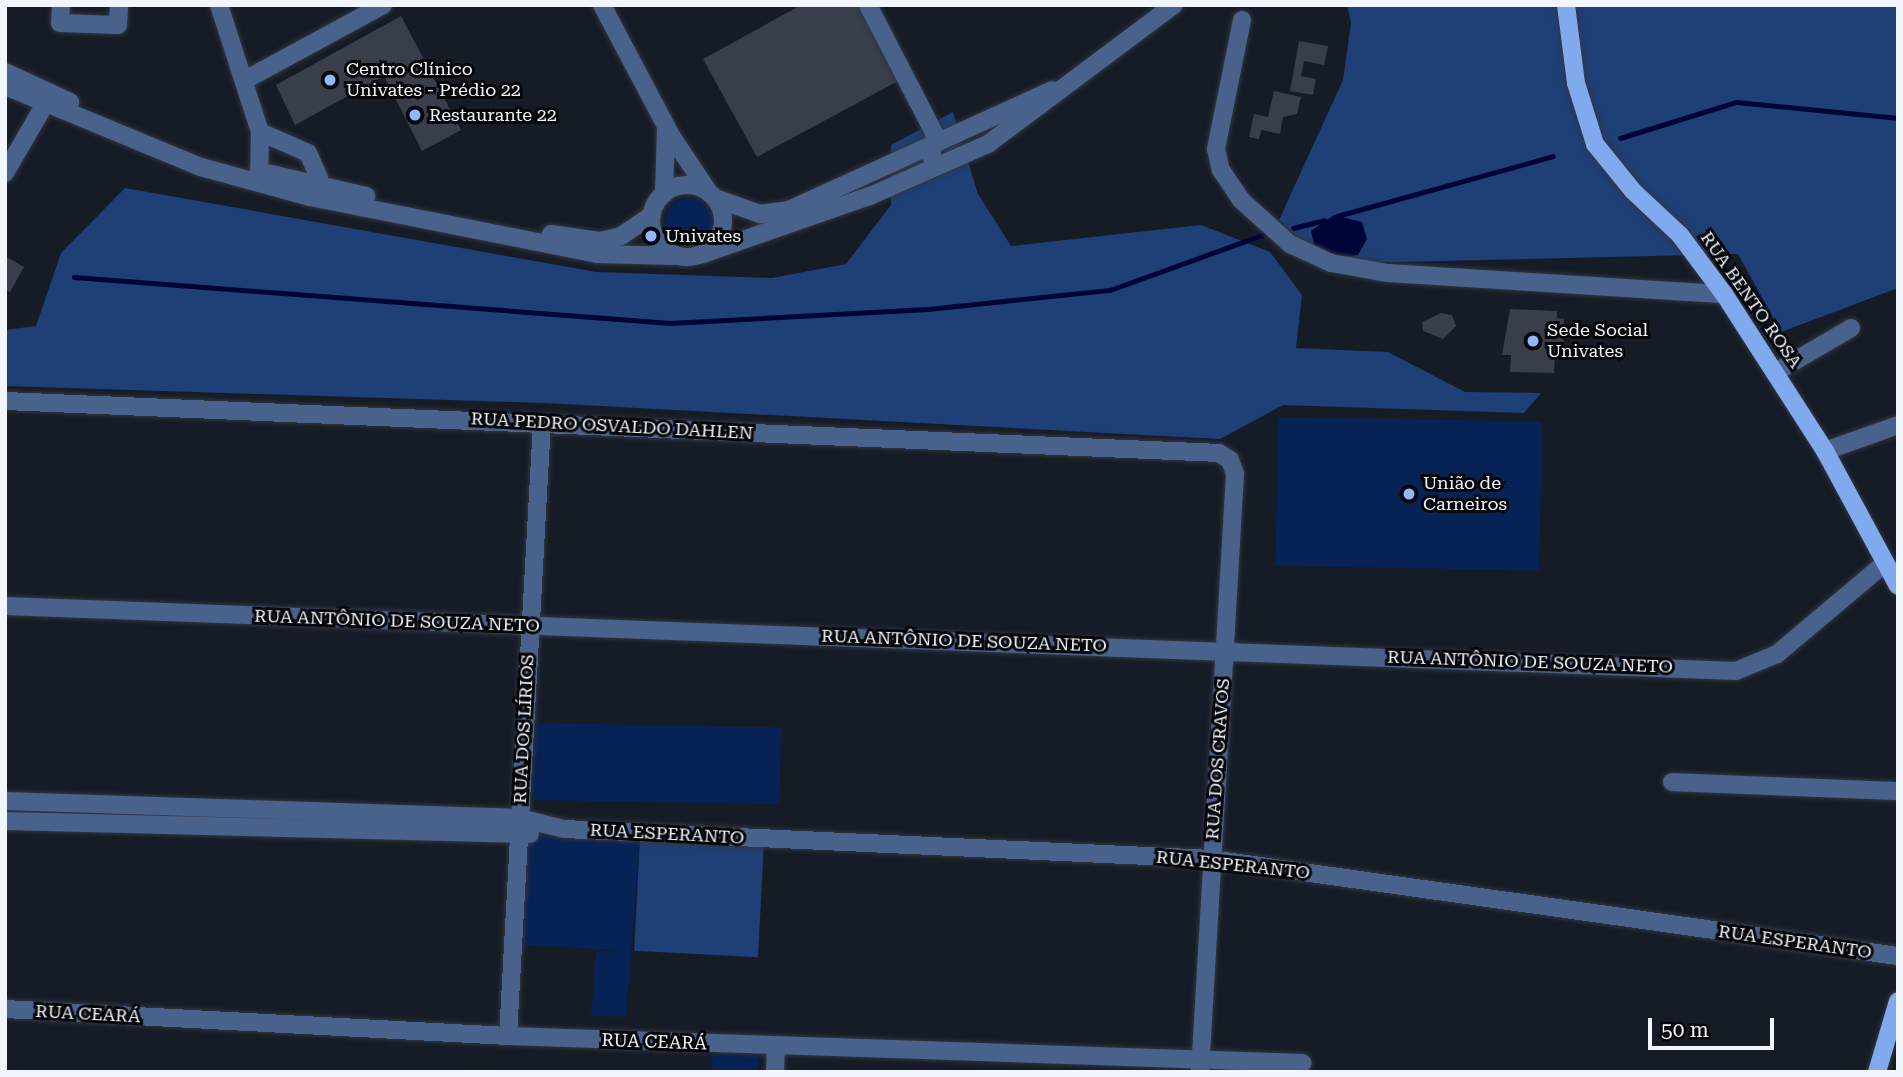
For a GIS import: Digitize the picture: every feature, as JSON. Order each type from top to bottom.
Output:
[{"type":"main road","name":"RUA BENTO ROSA","points":[[1566,5],[1576,83],[1595,144],[1633,191],[1680,235],[1724,294],[1825,451],[1898,586]]},
{"type":"main road","points":[[1877,1072],[1898,1001]]},
{"type":"street","points":[[61,5],[60,23],[118,25],[119,5]]},
{"type":"street","points":[[219,5],[260,132],[259,175]]},
{"type":"street","points":[[245,80],[383,5]]},
{"type":"street","points":[[602,5],[665,124],[712,195],[724,225],[717,242],[703,254]]},
{"type":"street","points":[[868,5],[935,135],[935,148],[923,173]]},
{"type":"street","points":[[259,175],[298,194],[597,254],[703,254],[923,173],[988,144],[1090,71],[1174,5]]},
{"type":"street","points":[[1242,20],[1216,149],[1221,170],[1241,200],[1290,244],[1331,263],[1388,273],[1724,294]]},
{"type":"street","points":[[664,194],[690,185],[760,215],[789,210],[935,148],[1090,71]]},
{"type":"street","points":[[5,72],[47,99]]},
{"type":"street","points":[[5,86],[47,99],[201,167],[317,183],[505,227],[600,241],[621,236],[652,215],[664,194],[665,124]]},
{"type":"street","points":[[5,173],[47,99]]},
{"type":"street","points":[[260,132],[308,153],[316,166],[317,183]]},
{"type":"street","points":[[298,194],[317,183]]},
{"type":"street","points":[[652,215],[654,237],[675,256]]},
{"type":"street","points":[[1776,372],[1851,328]]},
{"type":"street","name":"RUA PEDRO OSVALDO DAHLEN","points":[[5,401],[1219,453]]},
{"type":"street","name":"RUA DOS LÍRIOS","points":[[508,1036],[528,626],[542,423]]},
{"type":"street","points":[[1825,451],[1898,425]]},
{"type":"street","name":"RUA DOS CRAVOS","points":[[1200,1065],[1235,474],[1230,460],[1219,453]]},
{"type":"street","name":"RUA ANTÔNIO DE SOUZA NETO","points":[[5,606],[1225,649],[1736,671],[1777,654],[1885,563]]},
{"type":"street","points":[[1672,782],[1898,791]]},
{"type":"street","name":"RUA ESPERANTO","points":[[5,801],[312,819],[1212,859],[1898,956]]},
{"type":"street","points":[[87,823],[89,804]]},
{"type":"street","name":"RUA ESPERANTO","points":[[5,821],[87,823],[312,819]]},
{"type":"street","name":"RUA CEARÁ","points":[[5,1009],[508,1036],[1200,1065],[1303,1063]]},
{"type":"street","points":[[775,1072],[776,1046]]},
{"type":"shaded area","points":[[1347,5],[1898,5],[1898,288],[1781,332],[1738,254],[1356,263],[1312,252],[1279,220],[1343,80],[1351,23]]},
{"type":"shaded area","points":[[953,112],[978,194],[1011,246],[1201,225],[1270,252],[1302,295],[1296,348],[1388,352],[1465,392],[1541,393],[1524,413],[1283,405],[1220,439],[544,403],[5,386],[5,330],[36,326],[61,253],[125,188],[596,272],[772,278],[846,264],[891,205],[891,145]]},
{"type":"shaded area","points":[[689,198],[698,199],[706,205],[712,213],[712,231],[706,239],[698,245],[689,246],[680,245],[672,239],[666,231],[665,222],[666,213],[672,205],[680,199]]},
{"type":"shaded area","points":[[1334,215],[1362,222],[1367,239],[1358,255],[1343,257],[1315,248],[1311,231]]},
{"type":"shaded area","name":"União de Carneiros","points":[[1278,417],[1542,422],[1539,571],[1275,566]]},
{"type":"shaded area","points":[[535,723],[781,727],[780,804],[534,800]]},
{"type":"shaded area","points":[[525,835],[640,839],[626,1017],[591,1016],[596,952],[617,950],[518,945]]},
{"type":"shaded area","points":[[640,839],[764,845],[758,957],[634,951]]},
{"type":"shaded area","points":[[712,1055],[759,1056],[759,1072],[712,1072]]},
{"type":"building","points":[[801,5],[862,5],[902,79],[757,157],[703,59]]},
{"type":"building","name":"Centro Clínico Univates - Prédio 22","points":[[401,16],[461,130],[422,151],[384,76],[295,125],[276,85]]},
{"type":"building","points":[[1299,41],[1328,46],[1324,65],[1304,61],[1301,76],[1316,79],[1313,95],[1290,91]]},
{"type":"building","points":[[1274,91],[1301,97],[1297,114],[1283,117],[1280,134],[1261,130],[1259,139],[1249,137],[1254,114],[1268,117]]},
{"type":"building","points":[[5,256],[24,267],[10,292],[5,290]]},
{"type":"building","name":"Sede Social Univates","points":[[1510,309],[1557,311],[1557,318],[1564,319],[1563,355],[1555,354],[1554,373],[1510,372],[1511,355],[1502,355]]},
{"type":"building","points":[[1441,313],[1452,315],[1456,326],[1443,339],[1423,331],[1422,322]]},
{"type":"waterway","points":[[1620,138],[1736,102],[1898,118]]},
{"type":"waterway","points":[[1337,216],[1553,156]]},
{"type":"waterway","points":[[1293,228],[1324,220]]},
{"type":"waterway","points":[[74,277],[670,323],[928,309],[1110,290],[1262,235]]},
{"type":"place","name":"Centro Clínico Univates - Prédio 22","points":[[330,80]]},
{"type":"place","name":"Restaurante 22","points":[[415,115]]},
{"type":"place","name":"Univates","points":[[651,236]]},
{"type":"place","name":"Sede Social Univates","points":[[1533,341]]},
{"type":"place","name":"União de Carneiros","points":[[1409,494]]}]
